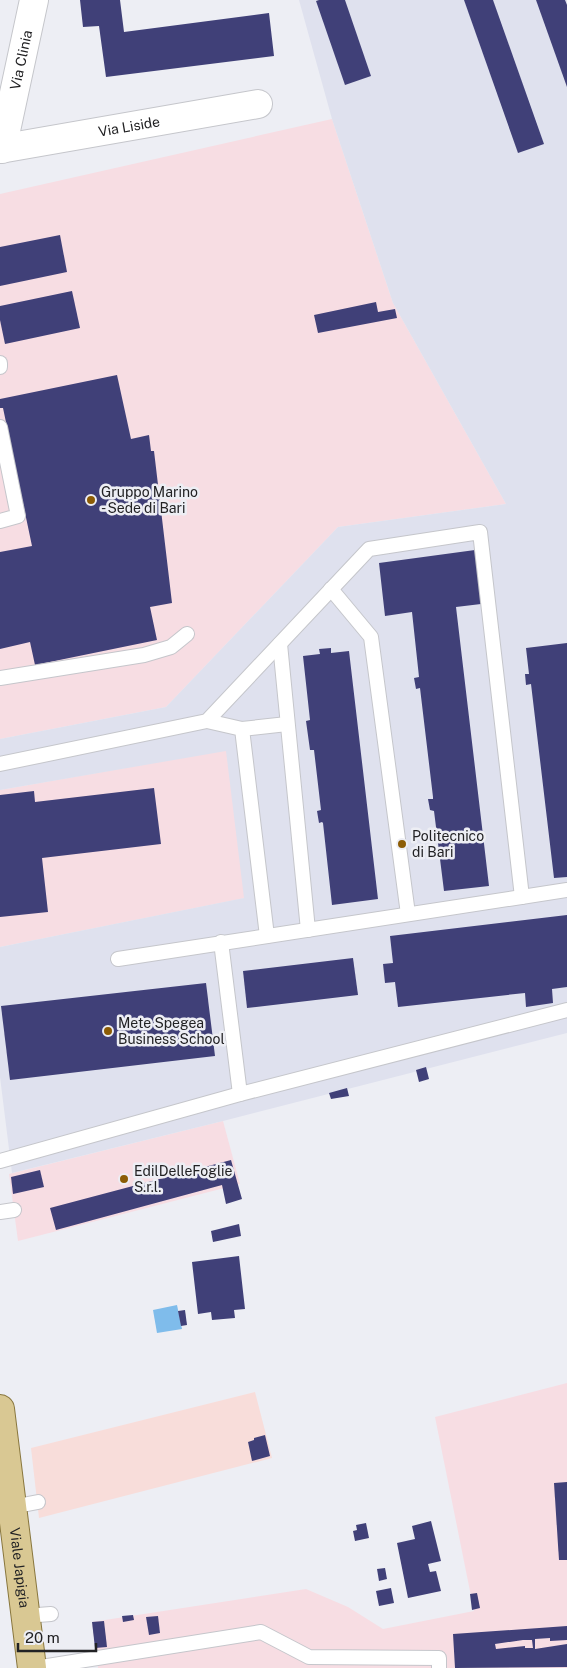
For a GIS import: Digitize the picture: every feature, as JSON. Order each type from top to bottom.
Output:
[{"type":"main road","name":"Viale Japigia","points":[[0,1409],[25,1504],[38,1615],[33,1668]]},
{"type":"street","name":"Via Clinia","points":[[1,149],[34,0]]},
{"type":"street","name":"Via Liside","points":[[1,149],[258,104]]},
{"type":"lane","points":[[0,427],[18,516],[0,521]]},
{"type":"lane","points":[[207,721],[369,549],[480,532],[522,897]]},
{"type":"lane","points":[[331,589],[371,637],[408,914]]},
{"type":"lane","points":[[0,678],[144,654],[171,647],[187,634]]},
{"type":"lane","points":[[280,644],[308,930]]},
{"type":"lane","points":[[0,764],[207,721],[242,729],[287,724]]},
{"type":"lane","points":[[242,729],[267,936]]},
{"type":"lane","points":[[118,958],[567,890]]},
{"type":"lane","points":[[221,942],[240,1094]]},
{"type":"lane","points":[[0,1161],[240,1094],[567,1010]]},
{"type":"lane","points":[[33,1668],[261,1632],[309,1663],[439,1658],[439,1668]]},
{"type":"shaded area","name":"Politecnico di Bari","points":[[299,0],[567,0],[567,1033],[12,1173],[0,1077],[0,947],[244,898],[226,751],[0,790],[0,739],[166,707],[338,527],[506,504],[393,303],[332,119]]},
{"type":"shaded area","points":[[332,119],[393,303],[506,504],[338,527],[166,707],[0,739],[0,194]]},
{"type":"shaded area","points":[[227,750],[245,898],[0,947],[0,790]]},
{"type":"shaded area","name":"EdilDelleFoglie S.r.l.","points":[[223,1121],[240,1184],[18,1241],[9,1174]]},
{"type":"shaded area","points":[[567,1383],[567,1668],[98,1668],[92,1622],[306,1589],[348,1607],[383,1629],[474,1611],[435,1417]]},
{"type":"shaded area","points":[[255,1392],[272,1458],[39,1518],[31,1448]]},
{"type":"water","points":[[177,1305],[182,1329],[157,1333],[153,1310]]},
{"type":"building","points":[[80,0],[120,0],[124,32],[269,13],[274,56],[106,77],[99,26],[83,27]]},
{"type":"building","points":[[345,0],[371,76],[345,85],[316,1]]},
{"type":"building","points":[[464,0],[493,0],[544,144],[518,153]]},
{"type":"building","points":[[536,0],[565,0],[567,5],[567,87]]},
{"type":"building","points":[[60,235],[67,272],[0,286],[0,247]]},
{"type":"building","points":[[72,291],[80,328],[5,344],[0,320],[0,306]]},
{"type":"building","points":[[376,302],[378,312],[395,309],[397,318],[318,333],[314,315]]},
{"type":"building","name":"Gruppo Marino - Sede di Bari","points":[[117,375],[131,439],[149,435],[151,451],[154,451],[172,603],[150,607],[157,640],[35,665],[30,642],[0,649],[0,552],[32,546],[3,408],[0,408],[0,399]]},
{"type":"building","points":[[475,550],[481,604],[456,607],[489,886],[444,891],[434,811],[430,810],[428,799],[433,799],[433,797],[420,688],[416,689],[414,678],[419,677],[412,612],[385,616],[379,563]]},
{"type":"building","points":[[567,643],[567,877],[554,878],[531,684],[526,685],[525,674],[529,674],[526,648]]},
{"type":"building","points":[[331,648],[331,653],[349,651],[378,899],[332,905],[323,823],[319,823],[317,811],[321,810],[314,750],[310,750],[306,721],[310,720],[303,656],[320,654],[319,649]]},
{"type":"building","points":[[154,788],[161,844],[42,858],[48,912],[0,917],[0,795],[34,791],[35,802]]},
{"type":"building","points":[[567,915],[567,987],[552,989],[553,1003],[526,1007],[525,993],[398,1007],[395,982],[385,983],[383,964],[393,963],[390,936]]},
{"type":"building","points":[[353,958],[358,995],[247,1008],[243,971]]},
{"type":"building","name":"Mete Spegea Business School","points":[[206,983],[215,1056],[10,1080],[1,1006]]},
{"type":"building","points":[[426,1067],[429,1079],[419,1082],[416,1070]]},
{"type":"building","points":[[347,1088],[349,1096],[331,1099],[329,1093]]},
{"type":"building","points":[[231,1160],[242,1199],[226,1204],[222,1185],[56,1230],[50,1208]]},
{"type":"building","points":[[40,1170],[44,1187],[13,1194],[11,1177]]},
{"type":"building","points":[[239,1224],[241,1236],[213,1242],[211,1231]]},
{"type":"building","points":[[239,1256],[245,1309],[234,1310],[235,1318],[212,1320],[211,1312],[198,1314],[192,1262]]},
{"type":"building","points":[[185,1310],[187,1325],[181,1326],[178,1311]]},
{"type":"building","points":[[265,1435],[270,1456],[252,1461],[248,1442]]},
{"type":"building","points":[[567,1482],[567,1560],[559,1560],[554,1483]]},
{"type":"building","points":[[431,1521],[441,1561],[428,1564],[430,1572],[436,1571],[441,1591],[408,1598],[397,1543],[415,1539],[412,1526]]},
{"type":"building","points":[[366,1523],[369,1538],[355,1541],[353,1531],[357,1530],[356,1525]]},
{"type":"building","points":[[385,1568],[387,1579],[379,1581],[377,1569]]},
{"type":"building","points":[[391,1588],[394,1603],[379,1606],[376,1591]]},
{"type":"building","points":[[477,1593],[480,1608],[472,1610],[470,1594]]},
{"type":"building","points":[[133,1615],[134,1620],[123,1622],[122,1616]]},
{"type":"building","points":[[158,1616],[160,1633],[149,1635],[146,1617]]},
{"type":"building","points":[[104,1621],[107,1647],[95,1648],[92,1622]]},
{"type":"building","points":[[567,1626],[567,1640],[550,1641],[550,1638],[535,1639],[535,1649],[567,1644],[567,1667],[455,1668],[453,1634]],"holes":[[[532,1640],[533,1648],[525,1648],[525,1646],[496,1649],[495,1644]]]},
{"type":"place","name":"Gruppo Marino - Sede di Bari","points":[[91,500]]},
{"type":"place","name":"Politecnico di Bari","points":[[402,844]]},
{"type":"place","name":"Mete Spegea Business School","points":[[108,1031]]},
{"type":"place","name":"EdilDelleFoglie S.r.l.","points":[[124,1179]]}]
